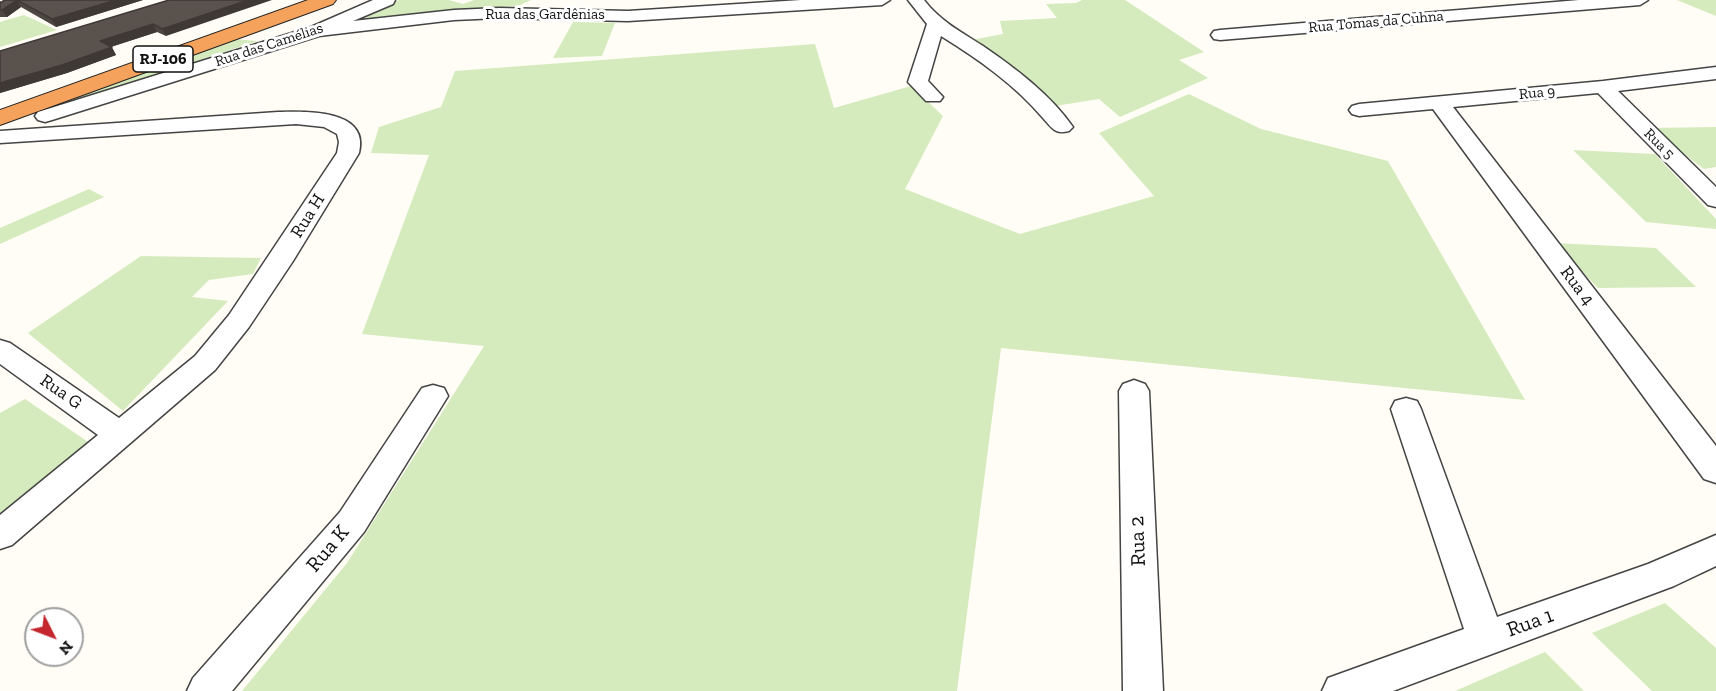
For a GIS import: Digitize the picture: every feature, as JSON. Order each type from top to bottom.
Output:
[{"type":"highway","name":"RJ-106","points":[[18,120],[303,0]]},
{"type":"highway","name":"RJ-106","points":[[18,120],[326,0]]},
{"type":"street","points":[[0,3],[4,0]]},
{"type":"street","name":"Rua das Camélias","points":[[18,120],[317,31],[387,0]]},
{"type":"street","points":[[648,0],[680,14]]},
{"type":"street","name":"Rua das Gardênias","points":[[317,31],[465,15],[680,14],[879,0]]},
{"type":"street","points":[[916,0],[935,25],[976,50],[1016,79],[1062,127]]},
{"type":"street","name":"Rua Tomas da Cuhna","points":[[1220,35],[1533,4],[1640,0]]},
{"type":"street","points":[[933,97],[918,82],[935,25]]},
{"type":"street","name":"Rua 9","points":[[1359,110],[1603,87],[1716,73]]},
{"type":"street","name":"Rua 5","points":[[1603,87],[1705,178],[1716,200]]},
{"type":"street","name":"Rua 4","points":[[1438,102],[1714,463]]},
{"type":"street","name":"Rua H","points":[[0,536],[205,363],[239,321],[280,261],[348,153],[351,140],[347,130],[333,122],[315,118],[18,120]]},
{"type":"street","name":"Rua G","points":[[0,350],[121,435]]},
{"type":"street","name":"Rua 2","points":[[1134,391],[1143,691]]},
{"type":"street","name":"Rua K","points":[[207,691],[352,522],[433,396]]},
{"type":"street","points":[[1406,409],[1486,639]]},
{"type":"street","name":"Rua 1","points":[[1342,691],[1661,575],[1716,550]]},
{"type":"green space","points":[[399,0],[449,0],[463,4],[474,0],[531,0],[518,6],[451,11],[338,26]]},
{"type":"green space","points":[[1082,0],[1125,0],[1204,52],[1179,60],[1208,78],[1120,117],[1099,99],[1055,106],[971,40],[1003,34],[1000,21],[1057,18],[1046,4],[1076,3]]},
{"type":"green space","points":[[1677,0],[1716,0],[1716,16]]},
{"type":"green space","points":[[24,15],[57,30],[0,47],[0,22]]},
{"type":"green space","points":[[573,22],[615,23],[602,56],[553,58]]},
{"type":"green space","points":[[233,39],[258,41],[78,100],[74,97]]},
{"type":"green space","points":[[815,44],[834,108],[911,86],[943,116],[905,189],[1020,234],[1154,196],[1099,133],[1189,94],[1261,129],[1388,161],[1525,400],[1001,348],[957,691],[242,691],[347,563],[484,346],[362,334],[429,155],[371,153],[379,127],[441,107],[455,71]]},
{"type":"green space","points":[[1716,127],[1716,167],[1704,169],[1649,128]]},
{"type":"green space","points":[[1573,150],[1655,154],[1716,219],[1716,229],[1646,222]]},
{"type":"green space","points":[[89,189],[104,197],[0,244],[0,228]]},
{"type":"green space","points":[[1554,243],[1656,248],[1696,287],[1598,288]]},
{"type":"green space","points":[[141,256],[261,258],[253,274],[209,280],[192,297],[228,301],[123,411],[28,333]]},
{"type":"green space","points":[[25,399],[91,444],[0,516],[0,413]]},
{"type":"green space","points":[[1665,603],[1716,648],[1716,691],[1652,691],[1592,633]]},
{"type":"green space","points":[[1545,652],[1584,691],[1455,691]]},
{"type":"building","points":[[17,0],[0,10],[0,2]]},
{"type":"building","points":[[17,0],[116,0],[52,19]]},
{"type":"building","points":[[169,0],[248,0],[162,29],[153,24],[100,41],[112,47],[62,65],[0,83],[0,51]]}]
